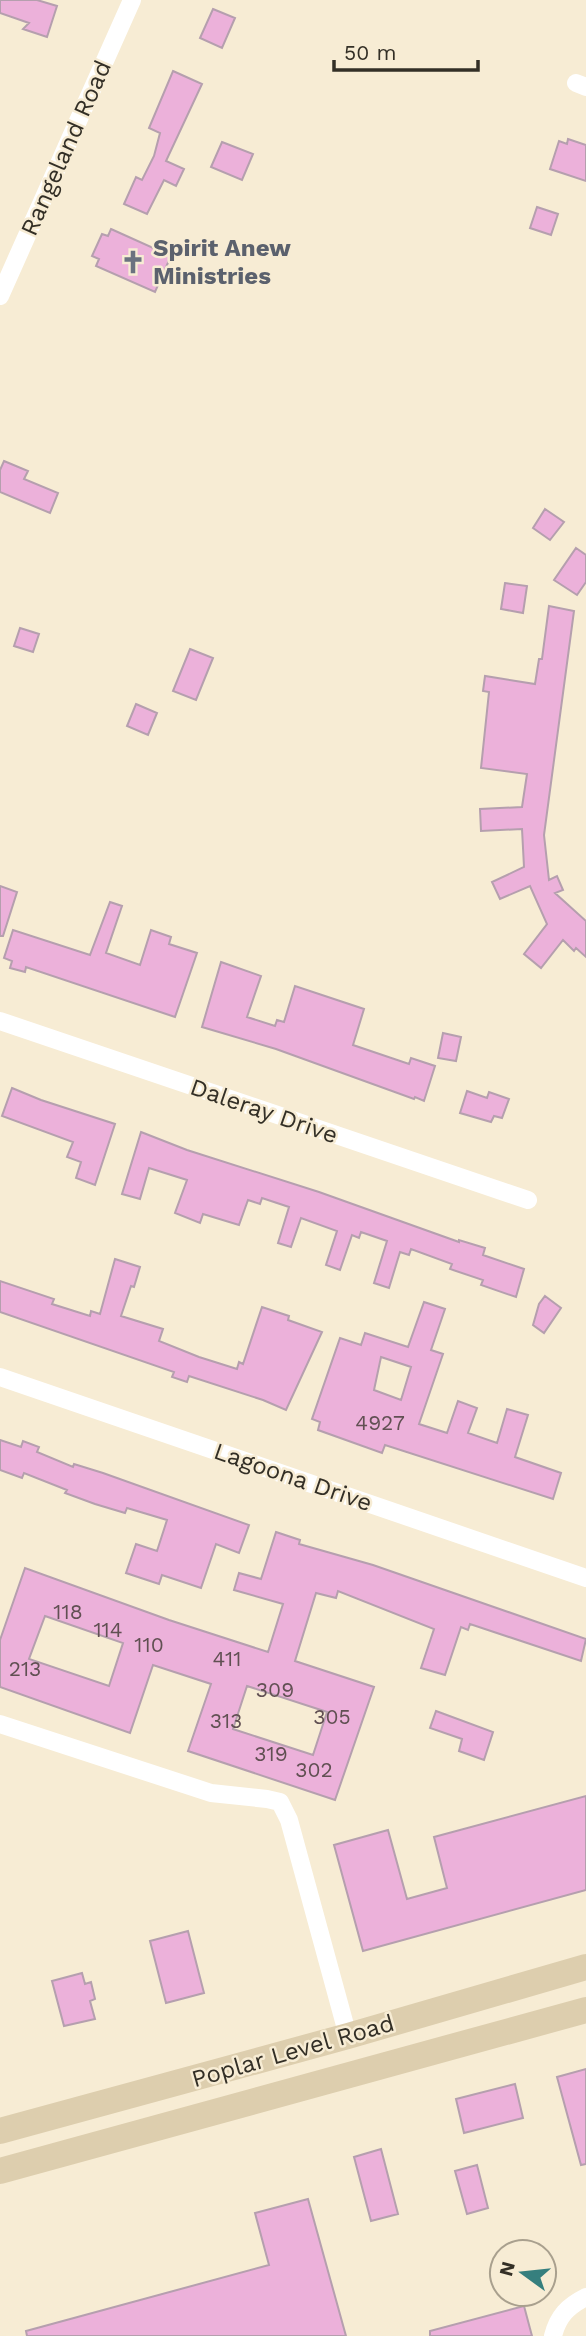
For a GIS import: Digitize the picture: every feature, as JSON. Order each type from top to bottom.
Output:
[{"type":"main road","name":"Poplar Level Road","points":[[0,2131],[348,2036],[586,1967]]},
{"type":"main road","name":"Poplar Level Road","points":[[0,2171],[586,2010]]},
{"type":"street","name":"Rangeland Road","points":[[0,296],[132,0]]},
{"type":"street","name":"Daleray Drive","points":[[0,1021],[528,1200]]},
{"type":"street","name":"Lagoona Drive","points":[[0,1377],[586,1578]]},
{"type":"street","points":[[0,1724],[211,1793],[280,1802],[289,1819],[348,2036]]},
{"type":"street","points":[[553,2336],[561,2315],[572,2304],[586,2297]]},
{"type":"building","points":[[0,0],[37,0],[57,6],[47,37],[23,29],[29,23],[0,13]]},
{"type":"building","points":[[213,9],[235,18],[222,48],[200,38]]},
{"type":"building","points":[[173,71],[202,84],[166,161],[184,169],[176,186],[164,180],[147,214],[124,204],[136,177],[142,180],[154,156],[160,133],[149,128]]},
{"type":"building","points":[[568,139],[586,145],[586,181],[550,169],[559,141],[567,144]]},
{"type":"building","points":[[222,142],[253,154],[242,180],[211,167]]},
{"type":"building","points":[[537,207],[558,214],[551,235],[530,228]]},
{"type":"building","name":"Spirit Anew Ministries","points":[[111,229],[171,256],[155,292],[96,266],[99,259],[92,256],[102,234],[108,236]]},
{"type":"building","points":[[4,461],[28,471],[24,479],[58,493],[50,513],[0,492],[0,470]]},
{"type":"building","points":[[545,509],[564,522],[550,540],[533,528]]},
{"type":"building","points":[[576,548],[586,555],[586,582],[577,595],[554,580]]},
{"type":"building","points":[[505,583],[527,586],[523,613],[501,609]]},
{"type":"building","points":[[549,606],[574,611],[544,835],[549,880],[557,876],[563,890],[555,893],[586,921],[586,957],[576,948],[574,951],[563,940],[541,968],[524,954],[547,924],[530,886],[500,899],[492,882],[524,867],[522,829],[481,831],[480,809],[522,807],[527,774],[481,768],[489,692],[483,691],[485,676],[535,684],[539,659],[542,659]]},
{"type":"building","points":[[20,628],[39,634],[33,652],[14,646]]},
{"type":"building","points":[[190,649],[213,658],[196,700],[173,691]]},
{"type":"building","points":[[136,704],[157,713],[148,735],[127,726]]},
{"type":"building","points":[[0,886],[17,892],[3,936],[0,936]]},
{"type":"building","points":[[110,902],[122,906],[106,953],[140,965],[151,930],[171,937],[169,944],[197,953],[175,1017],[26,967],[25,972],[10,968],[12,961],[4,958],[13,930],[90,955]]},
{"type":"building","points":[[221,962],[261,976],[247,1017],[275,1026],[277,1020],[284,1022],[295,986],[364,1009],[353,1045],[409,1064],[411,1058],[435,1066],[424,1101],[276,1049],[202,1027]]},
{"type":"building","points":[[443,1033],[461,1037],[456,1061],[438,1058]]},
{"type":"building","points":[[12,1088],[115,1124],[95,1185],[76,1178],[81,1162],[67,1157],[73,1142],[2,1116]]},
{"type":"building","points":[[467,1091],[487,1098],[489,1092],[509,1099],[502,1118],[494,1116],[491,1122],[460,1113]]},
{"type":"building","points":[[141,1132],[459,1242],[485,1248],[483,1255],[524,1269],[516,1297],[481,1285],[483,1280],[450,1269],[452,1264],[411,1249],[409,1255],[400,1252],[389,1288],[374,1283],[387,1241],[361,1232],[359,1238],[352,1235],[340,1270],[326,1265],[337,1231],[301,1218],[291,1247],[278,1243],[289,1207],[262,1198],[260,1204],[248,1200],[239,1225],[203,1214],[200,1223],[175,1213],[187,1180],[149,1168],[140,1199],[122,1194]]},
{"type":"building","points":[[115,1259],[140,1267],[121,1316],[163,1329],[159,1341],[199,1357],[237,1369],[239,1362],[243,1364],[262,1307],[322,1332],[286,1410],[189,1376],[187,1382],[172,1377],[174,1372],[0,1312],[0,1281],[54,1299],[52,1304],[90,1316],[91,1311],[100,1314]]},
{"type":"building","points":[[545,1296],[561,1308],[544,1333],[533,1325],[539,1304]]},
{"type":"building","points":[[424,1302],[445,1309],[431,1350],[443,1354],[419,1424],[447,1433],[458,1401],[477,1408],[468,1433],[497,1443],[507,1409],[528,1415],[515,1457],[561,1473],[553,1499],[385,1445],[382,1453],[318,1430],[320,1422],[312,1419],[340,1338],[361,1345],[365,1333],[408,1347]],"holes":[[[381,1357],[411,1367],[401,1400],[374,1390]]]},
{"type":"building","points":[[0,1440],[21,1447],[23,1441],[39,1447],[37,1452],[73,1467],[74,1464],[103,1473],[249,1525],[239,1553],[216,1544],[201,1588],[162,1575],[159,1584],[126,1573],[136,1544],[157,1551],[167,1520],[127,1508],[125,1513],[65,1493],[67,1490],[24,1473],[22,1478],[0,1470]]},
{"type":"building","points":[[276,1532],[300,1540],[299,1544],[373,1565],[586,1639],[581,1661],[470,1624],[468,1630],[461,1627],[445,1675],[421,1668],[434,1629],[338,1591],[336,1598],[316,1593],[295,1661],[374,1687],[335,1800],[188,1751],[211,1684],[153,1665],[130,1733],[0,1687],[0,1640],[25,1568],[169,1620],[268,1652],[283,1604],[234,1590],[239,1573],[261,1579]],"holes":[[[45,1616],[123,1643],[109,1686],[29,1659]],[[247,1686],[327,1712],[313,1755],[233,1729]]]},
{"type":"building","points":[[436,1711],[493,1732],[484,1760],[459,1751],[462,1739],[430,1728]]},
{"type":"building","points":[[586,1796],[586,1890],[363,1951],[334,1845],[388,1830],[407,1899],[447,1888],[434,1837]]},
{"type":"building","points":[[188,1931],[204,1993],[166,2003],[150,1941]]},
{"type":"building","points":[[82,1973],[85,1984],[91,1982],[95,1999],[90,2001],[95,2019],[64,2026],[52,1981]]},
{"type":"building","points":[[586,2069],[586,2164],[581,2165],[557,2077]]},
{"type":"building","points":[[515,2084],[523,2118],[464,2133],[456,2099]]},
{"type":"building","points":[[381,2149],[398,2214],[371,2221],[354,2157]]},
{"type":"building","points":[[477,2165],[488,2208],[467,2214],[455,2171]]},
{"type":"building","points":[[308,2199],[346,2336],[27,2336],[26,2331],[269,2265],[255,2213]]},
{"type":"building","points":[[525,2308],[532,2336],[430,2336],[430,2331]]},
{"type":"place","name":"Spirit Anew Ministries","points":[[133,262]]}]
